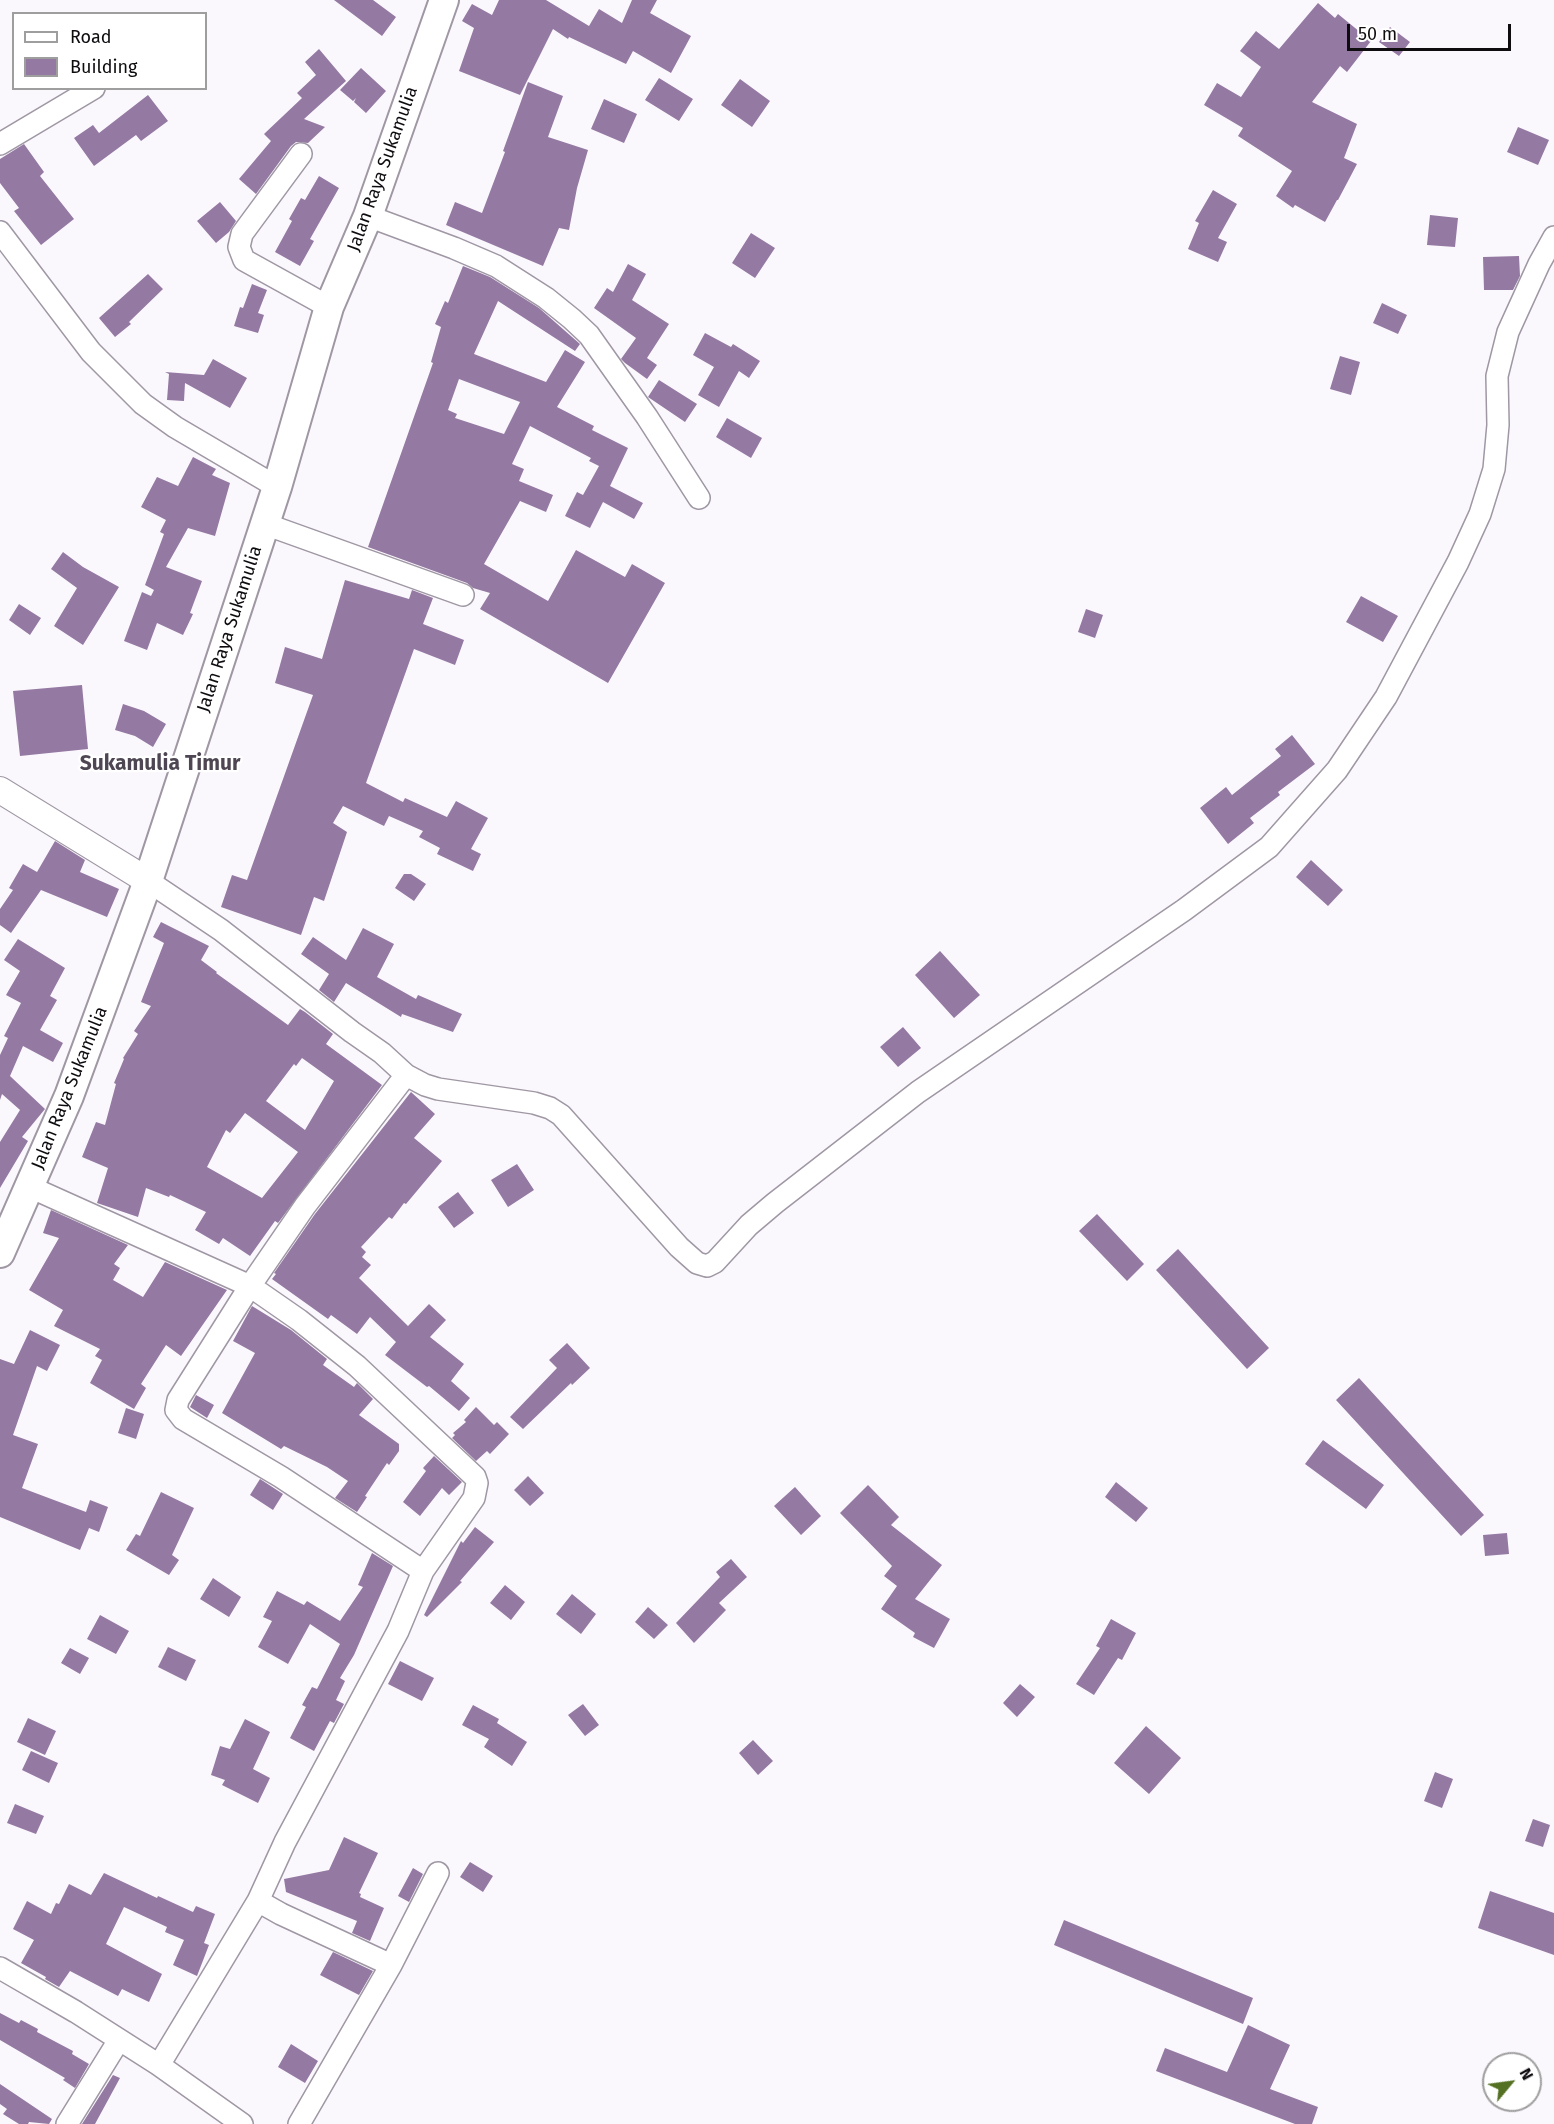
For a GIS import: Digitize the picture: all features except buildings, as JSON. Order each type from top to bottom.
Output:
[{"type":"main road","name":"Jalan Raya Sukamulia","points":[[0,1253],[69,1096],[148,881],[277,487],[329,307],[368,216],[444,0]]},
{"type":"street","points":[[0,144],[91,90]]},
{"type":"street","points":[[301,154],[242,234],[239,247],[244,260],[329,307]]},
{"type":"street","points":[[368,216],[496,266],[546,298],[572,319],[589,335],[647,417],[699,498]]},
{"type":"street","points":[[0,232],[92,352],[143,404],[184,433],[277,487]]},
{"type":"street","points":[[0,790],[148,881],[221,930],[382,1053],[406,1075],[438,1089],[534,1102],[561,1115],[679,1247],[698,1263],[707,1266],[715,1262],[749,1225],[775,1203],[918,1092],[1184,910],[1269,847],[1337,770],[1386,697],[1458,562],[1480,514],[1494,469],[1498,425],[1497,376],[1508,332],[1554,237]]},
{"type":"street","points":[[265,524],[463,595]]},
{"type":"street","points":[[406,1075],[305,1206],[250,1286],[178,1400],[176,1410],[178,1414],[281,1477],[423,1571]]},
{"type":"street","points":[[30,1187],[250,1286],[299,1320],[357,1366],[470,1469],[477,1483],[474,1498],[423,1571],[398,1631],[285,1842],[258,1901],[159,2065]]},
{"type":"street","points":[[299,2124],[391,1965],[438,1873]]},
{"type":"street","points":[[258,1901],[391,1965]]},
{"type":"street","points":[[0,1968],[76,2012],[159,2065],[242,2124]]},
{"type":"street","points":[[67,2124],[119,2040]]},
{"type":"district","name":"Sukamulia Timur","points":[[160,764]]}]
